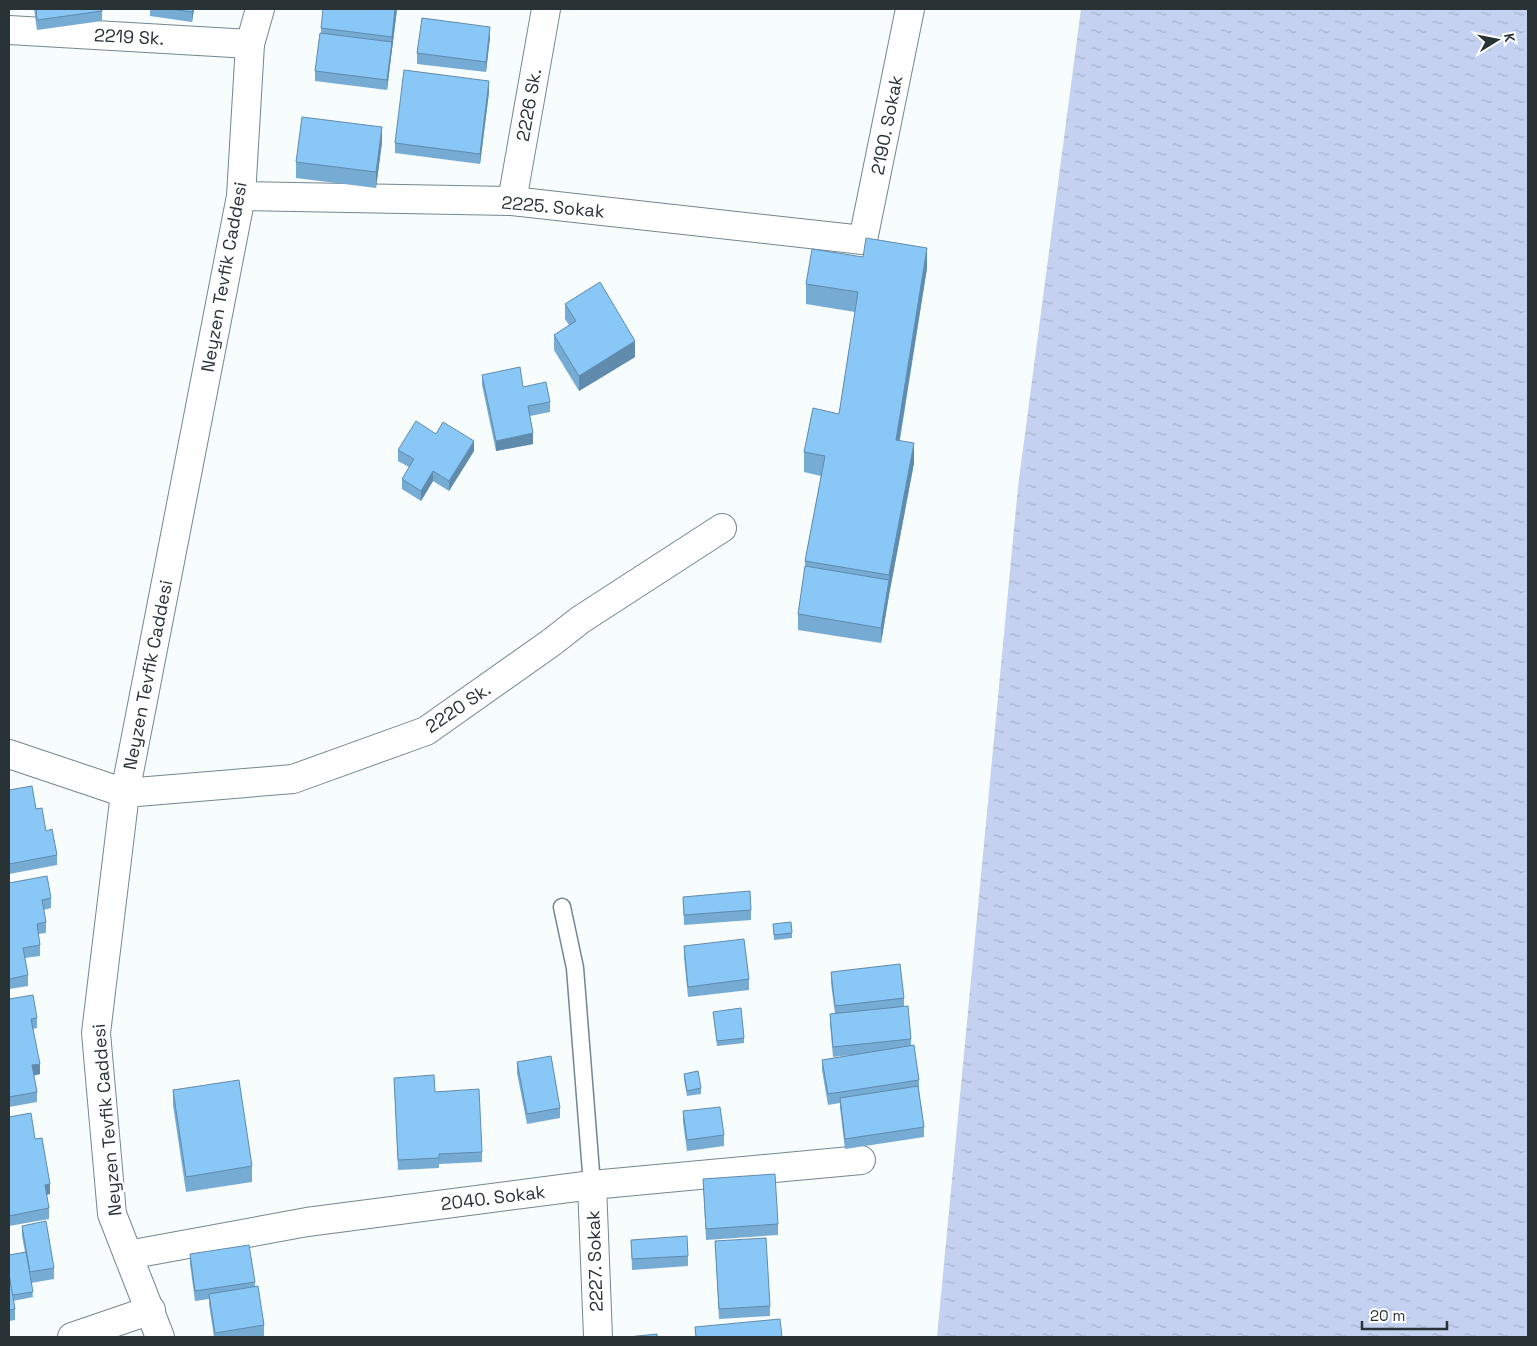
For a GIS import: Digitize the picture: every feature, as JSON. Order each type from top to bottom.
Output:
[{"type":"street","name":"Neyzen Tevfik Caddesi","points":[[160,1337],[112,1214],[96,1033],[125,793],[241,196],[250,44],[260,9]]},
{"type":"street","name":"2226 Sk.","points":[[512,202],[546,9]]},
{"type":"street","name":"2190. Sokak","points":[[863,240],[910,9]]},
{"type":"street","name":"2219 Sk.","points":[[9,30],[250,44]]},
{"type":"street","name":"2225. Sokak","points":[[241,196],[512,202],[863,240]]},
{"type":"street","name":"2220 Sk.","points":[[125,793],[293,779],[426,731],[580,620],[722,528]]},
{"type":"street","points":[[9,754],[125,793]]},
{"type":"street","name":"2040. Sokak","points":[[128,1256],[307,1222],[592,1185],[861,1160]]},
{"type":"street","name":"2227. Sokak","points":[[592,1185],[598,1337]]},
{"type":"street","points":[[72,1337],[151,1310]]},
{"type":"lane","points":[[562,908],[575,968],[592,1185]]},
{"type":"water","points":[[1081,9],[1528,9],[1528,1337],[937,1337],[1018,487]]},
{"type":"building","points":[[36,9],[102,9],[102,11],[37,20]]},
{"type":"building","points":[[170,9],[193,9],[192,12]]},
{"type":"building","points":[[323,9],[395,9],[392,37],[321,28]]},
{"type":"building","points":[[422,18],[490,27],[486,62],[417,53]]},
{"type":"building","points":[[320,33],[392,42],[387,80],[315,71]]},
{"type":"building","points":[[404,70],[489,81],[480,154],[395,143]]},
{"type":"building","points":[[302,117],[382,127],[376,172],[296,162]]},
{"type":"building","points":[[866,238],[927,248],[896,440],[914,443],[889,575],[805,561],[825,456],[804,452],[813,408],[839,414],[858,292],[806,284],[812,249],[863,257]]},
{"type":"building","points":[[600,282],[635,341],[579,376],[554,335],[576,321],[565,304]]},
{"type":"building","points":[[520,367],[523,387],[546,382],[550,402],[528,406],[533,433],[496,441],[482,375]]},
{"type":"building","points":[[416,421],[436,434],[443,422],[474,441],[449,481],[433,471],[421,491],[402,479],[414,459],[398,450]]},
{"type":"building","points":[[805,566],[889,580],[881,628],[798,614]]},
{"type":"building","points":[[32,786],[36,809],[42,808],[46,831],[52,829],[57,855],[9,864],[9,790]]},
{"type":"building","points":[[47,876],[51,898],[42,900],[46,922],[37,924],[40,945],[23,948],[28,975],[9,979],[9,883]]},
{"type":"building","points":[[750,891],[751,910],[684,915],[683,897]]},
{"type":"building","points":[[791,922],[792,933],[774,935],[773,924]]},
{"type":"building","points":[[744,939],[749,979],[688,987],[684,946]]},
{"type":"building","points":[[900,964],[904,998],[835,1006],[831,972]]},
{"type":"building","points":[[33,995],[37,1018],[31,1019],[40,1064],[32,1065],[37,1092],[9,1097],[9,999]]},
{"type":"building","points":[[908,1006],[911,1039],[833,1047],[830,1014]]},
{"type":"building","points":[[741,1008],[744,1038],[717,1041],[713,1012]]},
{"type":"building","points":[[914,1045],[919,1080],[828,1094],[822,1060]]},
{"type":"building","points":[[551,1056],[560,1108],[527,1114],[517,1062]]},
{"type":"building","points":[[698,1071],[701,1088],[687,1091],[684,1074]]},
{"type":"building","points":[[434,1075],[435,1092],[479,1089],[482,1152],[439,1154],[439,1158],[398,1160],[394,1078]]},
{"type":"building","points":[[239,1080],[252,1166],[186,1177],[173,1090]]},
{"type":"building","points":[[918,1086],[924,1127],[845,1139],[840,1098]]},
{"type":"building","points":[[720,1107],[724,1135],[687,1140],[683,1111]]},
{"type":"building","points":[[31,1113],[35,1139],[42,1138],[50,1184],[45,1185],[49,1208],[9,1216],[9,1117]]},
{"type":"building","points":[[775,1174],[778,1224],[706,1229],[703,1179]]},
{"type":"building","points":[[46,1221],[54,1268],[30,1272],[22,1226]]},
{"type":"building","points":[[687,1236],[688,1256],[632,1259],[631,1240]]},
{"type":"building","points":[[766,1238],[770,1306],[719,1309],[715,1241]]},
{"type":"building","points":[[249,1245],[255,1282],[195,1291],[190,1254]]},
{"type":"building","points":[[26,1252],[33,1292],[12,1295],[9,1255]]},
{"type":"building","points":[[9,1274],[15,1309],[9,1310]]},
{"type":"building","points":[[258,1286],[264,1325],[215,1333],[209,1294]]},
{"type":"building","points":[[780,1319],[782,1337],[696,1337],[695,1327]]},
{"type":"building","points":[[657,1334],[657,1337],[628,1337]]}]
